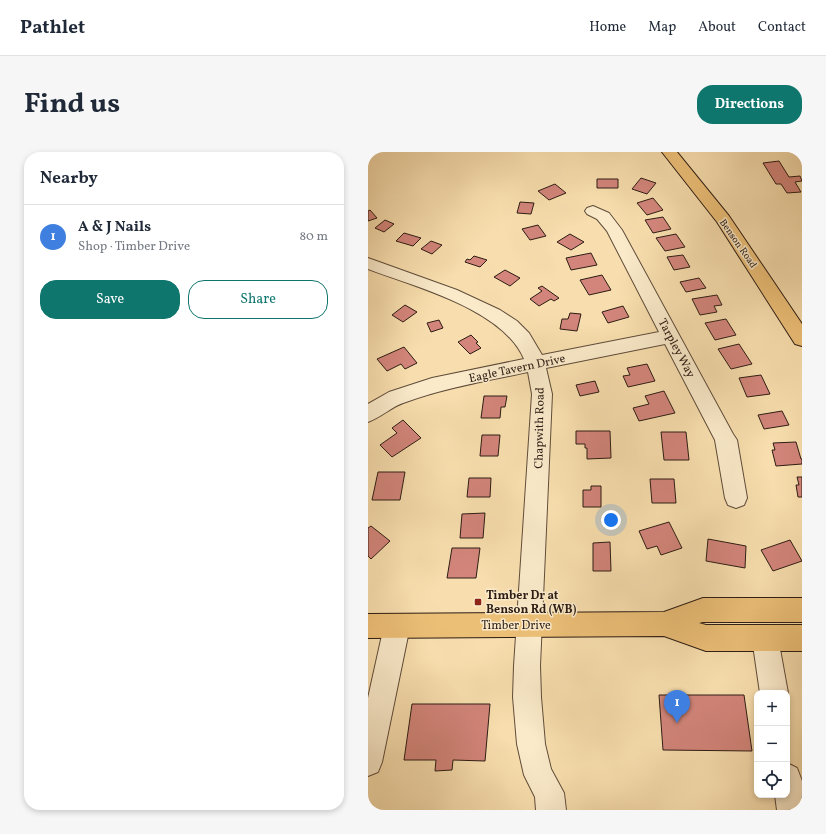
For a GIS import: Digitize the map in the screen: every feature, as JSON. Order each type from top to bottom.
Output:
[{"type":"main road","name":"Benson Road","points":[[668,152],[689,174],[745,250],[802,339]]},
{"type":"main road","name":"Timber Drive","points":[[664,624],[703,610],[802,610]]},
{"type":"main road","name":"Timber Drive","points":[[368,626],[664,624],[706,638],[802,638]]},
{"type":"street","name":"Tarpley Way","points":[[593,211],[603,216],[614,230],[726,440],[736,498]]},
{"type":"street","name":"Chapwith Road","points":[[368,264],[475,304],[504,321],[522,337],[537,364],[542,394],[527,666],[527,697],[531,744],[538,775],[549,793],[551,810]]},
{"type":"street","name":"Eagle Tavern Drive","points":[[368,414],[396,397],[432,385],[670,336]]},
{"type":"street","points":[[368,762],[397,626]]},
{"type":"street","points":[[765,638],[774,690]]},
{"type":"street","points":[[790,797],[792,810]]},
{"type":"building","points":[[779,161],[789,177],[800,176],[802,181],[795,182],[801,192],[787,193],[781,184],[776,184],[763,163]]},
{"type":"building","points":[[641,178],[656,183],[647,194],[632,189]]},
{"type":"building","points":[[597,179],[618,179],[618,188],[597,188]]},
{"type":"building","points":[[555,184],[566,193],[549,200],[538,191]]},
{"type":"building","points":[[653,198],[663,210],[647,215],[637,203]]},
{"type":"building","points":[[520,202],[534,203],[531,214],[517,213]]},
{"type":"building","points":[[370,210],[377,218],[368,221],[368,211]]},
{"type":"building","points":[[663,217],[671,229],[653,233],[645,220]]},
{"type":"building","points":[[385,220],[394,224],[384,232],[375,228]]},
{"type":"building","points":[[538,225],[546,236],[530,240],[522,229]]},
{"type":"building","points":[[404,233],[421,238],[413,246],[396,241]]},
{"type":"building","points":[[570,234],[584,242],[571,250],[557,242]]},
{"type":"building","points":[[676,234],[685,247],[665,251],[656,238]]},
{"type":"building","points":[[431,241],[442,245],[432,254],[421,249]]},
{"type":"building","points":[[591,253],[597,265],[571,270],[566,258]]},
{"type":"building","points":[[683,255],[690,267],[674,270],[667,257]]},
{"type":"building","points":[[474,256],[487,260],[480,267],[465,262],[467,259],[470,260]]},
{"type":"building","points":[[505,270],[520,278],[510,286],[494,277]]},
{"type":"building","points":[[602,275],[611,290],[589,295],[580,280]]},
{"type":"building","points":[[699,278],[706,288],[686,292],[680,282]]},
{"type":"building","points":[[542,286],[559,298],[554,301],[551,299],[539,306],[530,299],[542,291],[538,288]]},
{"type":"building","points":[[717,295],[722,305],[714,306],[717,312],[700,315],[692,299]]},
{"type":"building","points":[[405,305],[417,312],[403,322],[392,315]]},
{"type":"building","points":[[623,306],[629,317],[608,323],[602,312]]},
{"type":"building","points":[[570,313],[581,314],[577,331],[560,329],[562,319],[568,319]]},
{"type":"building","points":[[726,319],[736,335],[715,340],[705,323]]},
{"type":"building","points":[[439,320],[443,328],[431,332],[427,323]]},
{"type":"building","points":[[471,335],[478,342],[476,343],[481,348],[470,354],[458,342]]},
{"type":"building","points":[[739,344],[752,364],[731,369],[718,349]]},
{"type":"building","points":[[404,347],[417,363],[405,369],[401,364],[387,371],[377,359]]},
{"type":"building","points":[[647,364],[655,381],[628,387],[623,376],[630,375],[627,368]]},
{"type":"building","points":[[761,375],[770,394],[747,397],[739,378]]},
{"type":"building","points":[[595,381],[599,392],[580,396],[576,385]]},
{"type":"building","points":[[664,391],[675,413],[639,421],[633,408],[649,404],[645,396]]},
{"type":"building","points":[[484,396],[507,396],[505,407],[501,407],[500,418],[481,418]]},
{"type":"building","points":[[782,411],[789,425],[764,429],[758,415]]},
{"type":"building","points":[[403,420],[421,438],[392,457],[380,445],[397,433],[392,428]]},
{"type":"building","points":[[576,431],[610,431],[611,458],[587,459],[587,448],[585,448],[585,444],[576,444]]},
{"type":"building","points":[[661,432],[686,432],[689,460],[664,460]]},
{"type":"building","points":[[482,435],[500,435],[498,456],[480,456]]},
{"type":"building","points":[[796,442],[802,459],[802,464],[776,466],[772,450],[775,450],[773,443]]},
{"type":"building","points":[[378,472],[405,472],[400,500],[372,500]]},
{"type":"building","points":[[797,477],[802,477],[802,497],[798,497],[796,485],[799,485]]},
{"type":"building","points":[[469,478],[491,478],[490,497],[467,497]]},
{"type":"building","points":[[650,479],[674,479],[676,503],[652,503]]},
{"type":"building","points":[[591,486],[601,486],[601,507],[583,507],[583,490],[591,490]]},
{"type":"building","points":[[485,513],[483,538],[460,538],[462,514]]},
{"type":"building","points":[[669,522],[682,548],[661,555],[657,546],[647,549],[639,531]]},
{"type":"building","points":[[371,526],[390,541],[371,559],[368,556],[368,528]]},
{"type":"building","points":[[708,539],[746,546],[745,568],[706,561]]},
{"type":"building","points":[[790,540],[802,561],[773,571],[761,550]]},
{"type":"building","points":[[610,542],[611,571],[593,571],[593,543]]},
{"type":"building","points":[[452,548],[480,548],[476,578],[447,578]]},
{"type":"building","points":[[659,695],[744,695],[752,751],[663,750]]},
{"type":"building","points":[[412,704],[490,704],[485,761],[453,760],[452,770],[435,771],[436,760],[404,760]]},
{"type":"place","name":"Timber Dr at Benson Rd (WB)","points":[[478,602]]},
{"type":"place","name":"A & J Nails","points":[[677,723]]}]
